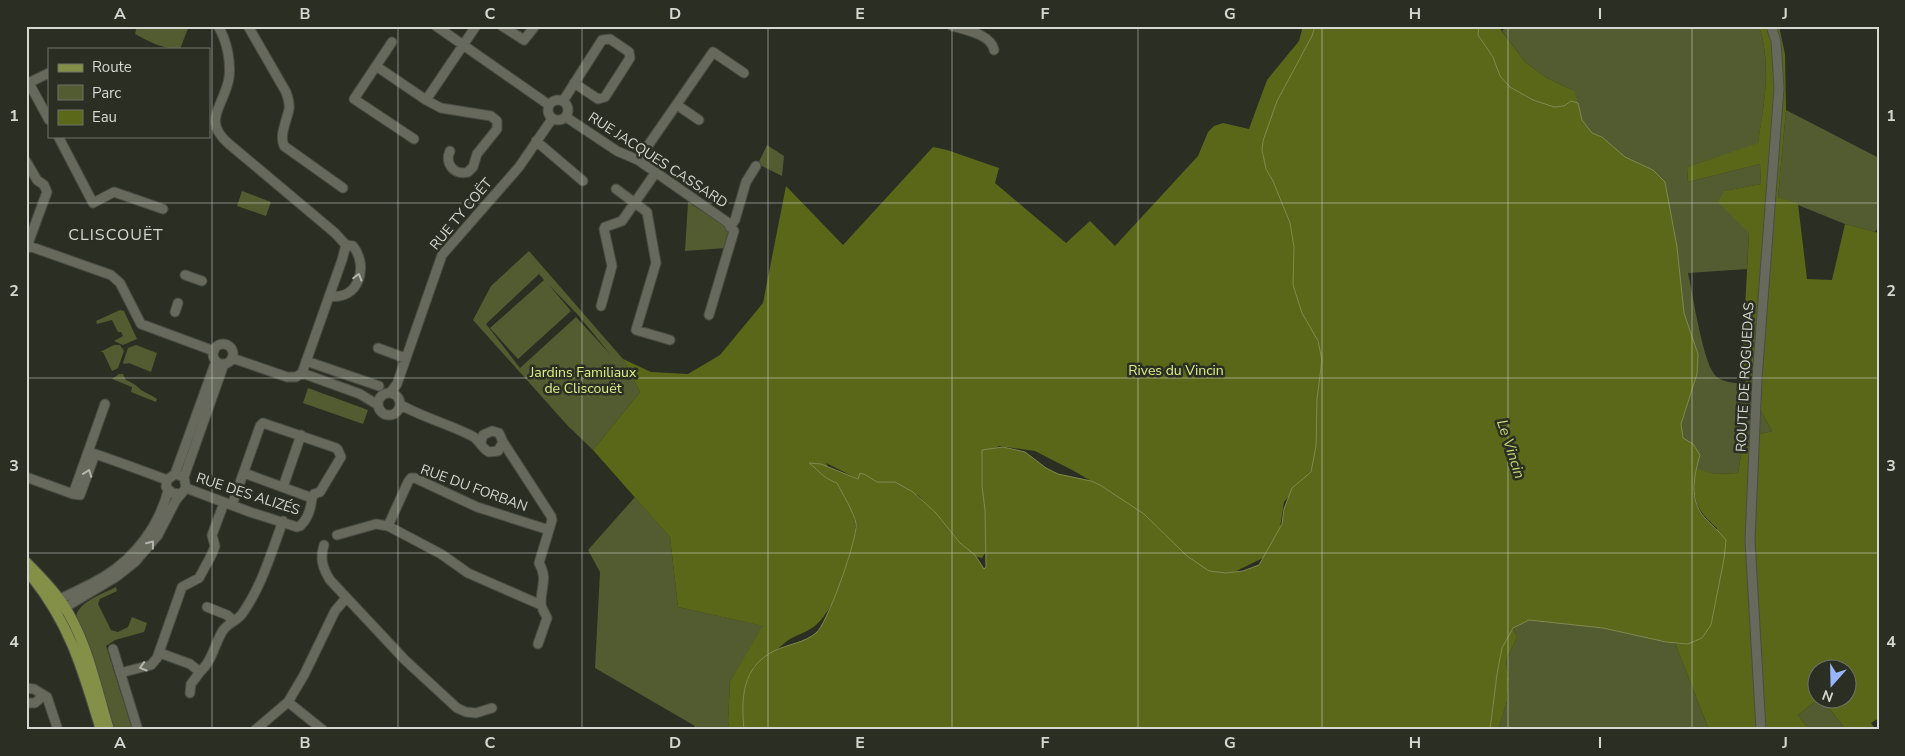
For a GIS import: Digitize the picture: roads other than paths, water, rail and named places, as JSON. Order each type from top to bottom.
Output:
[{"type":"main road","points":[[26,562],[58,606],[84,649],[109,730]]},
{"type":"main road","points":[[26,571],[58,606],[79,659],[101,730]]},
{"type":"street","points":[[218,26],[227,49],[229,72],[228,81],[212,115],[216,129],[223,139],[326,224],[346,245],[353,246],[358,254],[360,274],[354,288],[343,297],[329,296]]},
{"type":"street","points":[[248,26],[286,92],[289,101],[282,139],[284,146],[343,188]]},
{"type":"street","points":[[436,26],[549,105]]},
{"type":"street","points":[[426,100],[476,26]]},
{"type":"street","points":[[502,26],[524,40],[535,26]]},
{"type":"street","points":[[952,26],[982,36],[991,43],[994,50]]},
{"type":"street","name":"ROUTE DE ROGUEDAS","points":[[1761,730],[1750,540],[1757,379],[1779,88],[1776,40],[1771,26]]},
{"type":"street","points":[[563,101],[574,83],[602,40],[610,39],[629,52],[630,58],[604,98],[598,99],[574,83]]},
{"type":"street","points":[[392,42],[354,100],[414,138]]},
{"type":"street","points":[[638,160],[713,52],[744,73]]},
{"type":"street","points":[[376,66],[441,108],[491,116],[497,121],[496,129],[477,154],[473,166],[468,172],[458,172],[450,167],[447,160],[450,151]]},
{"type":"street","points":[[48,74],[28,84],[48,118]]},
{"type":"street","points":[[554,100],[563,101],[568,108],[566,116],[560,120],[552,119],[548,112],[549,105],[554,100]]},
{"type":"street","points":[[677,105],[699,120]]},
{"type":"street","name":"RUE JACQUES CASSARD","points":[[566,116],[617,151],[638,160],[656,172],[730,226],[733,233],[709,315]]},
{"type":"street","name":"RUE TY COËT","points":[[383,398],[397,384],[442,255],[519,167],[552,119]]},
{"type":"street","points":[[59,138],[93,202],[114,192],[163,209]]},
{"type":"street","points":[[536,141],[583,181]]},
{"type":"street","points":[[26,161],[37,180],[44,185],[47,192],[27,246],[110,275],[120,283],[141,324],[214,351]]},
{"type":"street","points":[[730,226],[735,220],[746,182],[756,166]]},
{"type":"street","points":[[601,306],[612,266],[604,228],[622,220],[656,172]]},
{"type":"street","points":[[616,189],[647,212],[656,263],[636,330],[670,340]]},
{"type":"street","points":[[232,358],[286,377],[296,377],[302,373],[346,245]]},
{"type":"street","points":[[185,274],[202,281]]},
{"type":"street","points":[[220,344],[227,345],[233,352],[232,358],[229,362],[220,362],[213,356],[214,351],[220,344]]},
{"type":"street","points":[[378,348],[405,358]]},
{"type":"street","points":[[306,361],[379,386]]},
{"type":"street","points":[[58,606],[118,566],[138,547],[152,529],[160,515],[168,491],[166,484],[175,477],[220,362]]},
{"type":"street","points":[[302,373],[360,394],[383,398],[399,398],[399,409],[392,416],[380,411],[383,398]]},
{"type":"street","points":[[26,477],[80,495],[105,404]]},
{"type":"street","points":[[399,409],[464,432],[481,442],[483,448],[488,452],[504,452],[514,459]]},
{"type":"street","points":[[120,673],[155,662],[160,653],[182,587],[199,578],[212,554],[215,546],[212,535],[244,473],[263,423],[336,448],[341,456],[340,461],[325,485],[312,498],[244,473]]},
{"type":"street","points":[[464,432],[486,433],[492,430],[499,433],[551,516],[552,520],[540,563],[545,580],[540,605]]},
{"type":"street","points":[[481,442],[486,433]]},
{"type":"street","points":[[283,487],[301,435]]},
{"type":"street","points":[[498,451],[503,442]]},
{"type":"street","points":[[58,606],[80,598],[116,577],[136,561],[158,535],[183,491],[186,480],[92,453]]},
{"type":"street","name":"RUE DU FORBAN","points":[[388,526],[408,482],[411,478],[414,478],[477,507],[523,520],[549,530]]},
{"type":"street","points":[[168,491],[176,494],[183,491]]},
{"type":"street","name":"RUE DES ALIZÉS","points":[[183,491],[297,527],[303,525],[312,505],[312,498]]},
{"type":"street","points":[[190,693],[191,684],[211,658],[223,629],[242,613],[262,578],[282,521]]},
{"type":"street","points":[[337,535],[376,524],[388,526],[441,554],[468,573],[540,605],[547,618],[538,644]]},
{"type":"street","points":[[324,545],[321,559],[325,573],[405,660],[456,708],[476,713],[492,708]]},
{"type":"street","points":[[116,577],[118,566]]},
{"type":"street","points":[[106,575],[116,577]]},
{"type":"street","points":[[255,730],[288,702],[304,675],[335,611],[346,598]]},
{"type":"street","points":[[207,607],[227,615],[234,621]]},
{"type":"street","points":[[113,649],[138,730]]},
{"type":"street","points":[[160,653],[190,664],[200,672]]},
{"type":"street","points":[[26,688],[34,689],[49,700],[55,730]]},
{"type":"street","points":[[26,703],[35,703],[44,695]]},
{"type":"street","points":[[288,702],[323,730]]},
{"type":"water","name":"Le Vincin","points":[[1315,26],[1479,26],[1478,35],[1493,57],[1500,76],[1510,87],[1533,100],[1554,107],[1564,106],[1571,101],[1578,103],[1582,120],[1592,133],[1602,137],[1625,157],[1653,170],[1665,182],[1677,247],[1684,313],[1698,354],[1697,374],[1681,424],[1683,438],[1693,444],[1700,455],[1694,487],[1696,503],[1704,517],[1726,540],[1711,625],[1702,638],[1688,644],[1666,642],[1603,628],[1529,620],[1513,628],[1502,648],[1490,730],[744,730],[744,695],[746,684],[755,666],[774,651],[806,639],[816,633],[821,627],[834,599],[852,546],[856,524],[848,504],[837,483],[824,476],[809,463],[821,464],[858,479],[860,473],[877,482],[895,482],[913,492],[936,513],[960,543],[975,555],[984,569],[986,567],[982,450],[1003,447],[1025,452],[1046,468],[1058,474],[1091,481],[1100,485],[1144,514],[1187,556],[1209,571],[1226,573],[1243,571],[1259,565],[1282,524],[1284,509],[1292,488],[1311,472],[1316,446],[1317,399],[1322,360],[1318,341],[1302,313],[1293,285],[1294,247],[1290,223],[1273,181],[1266,169],[1262,150],[1263,141],[1277,101],[1312,36]]},
{"type":"district","name":"CLISCOUËT","points":[[116,235]]},
{"type":"park label","name":"Rives du Vincin","points":[[1176,370]]},
{"type":"park label","name":"Jardins Familiaux de Cliscouët","points":[[583,380]]}]
